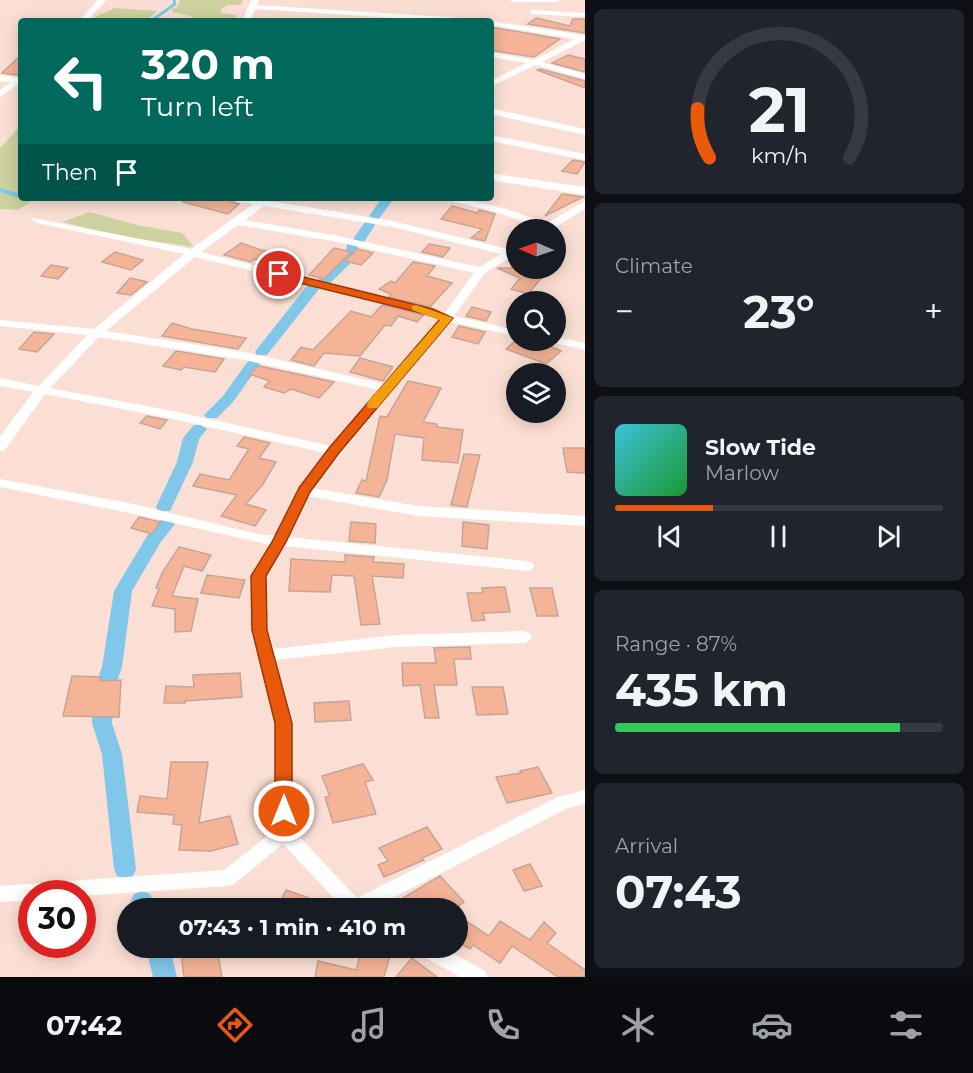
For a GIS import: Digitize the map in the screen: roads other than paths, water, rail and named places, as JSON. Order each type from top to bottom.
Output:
[{"type":"street","points":[[86,18],[102,0]]},
{"type":"street","points":[[513,0],[556,0]]},
{"type":"street","points":[[247,18],[253,4],[439,18]]},
{"type":"street","points":[[534,12],[585,15]]},
{"type":"street","points":[[494,24],[584,38]]},
{"type":"street","points":[[494,81],[584,38]]},
{"type":"street","points":[[494,55],[533,62],[585,77]]},
{"type":"street","points":[[0,78],[18,80]]},
{"type":"street","points":[[0,94],[18,81]]},
{"type":"street","points":[[494,112],[585,132]]},
{"type":"street","points":[[494,139],[585,157]]},
{"type":"street","points":[[494,177],[585,191]]},
{"type":"street","points":[[0,447],[41,388],[98,333],[193,253],[265,201]]},
{"type":"street","points":[[271,201],[403,226],[506,249]]},
{"type":"street","points":[[458,201],[499,210],[522,219]]},
{"type":"street","points":[[561,219],[585,204]]},
{"type":"street","points":[[37,220],[193,253],[506,331]]},
{"type":"street","points":[[236,222],[338,240],[481,271]]},
{"type":"street","points":[[345,898],[284,833],[284,723],[260,630],[259,576],[279,542],[303,491],[447,318],[481,271],[506,255]]},
{"type":"street","points":[[0,322],[98,333],[298,365],[388,388]]},
{"type":"street","points":[[566,343],[585,347]]},
{"type":"street","points":[[0,381],[334,451]]},
{"type":"street","points":[[0,483],[134,509],[279,542],[526,566]]},
{"type":"street","points":[[303,491],[418,511],[585,521]]},
{"type":"street","points":[[266,655],[396,641],[524,637]]},
{"type":"street","points":[[376,898],[564,802],[585,797]]},
{"type":"street","points":[[0,894],[228,878],[284,833]]},
{"type":"street","points":[[444,958],[478,977]]},
{"type":"waterway","points":[[155,18],[175,4],[174,0]]},
{"type":"waterway","points":[[0,190],[18,195]]},
{"type":"waterway","points":[[375,216],[386,201]]},
{"type":"waterway","points":[[359,239],[369,225]]},
{"type":"waterway","points":[[325,280],[352,254],[352,247]]},
{"type":"waterway","points":[[262,352],[312,289]]},
{"type":"waterway","points":[[212,415],[228,399],[253,364]]},
{"type":"waterway","points":[[164,507],[185,462],[191,438],[199,429]]},
{"type":"waterway","points":[[125,869],[112,754],[102,723],[104,690],[112,667],[123,591],[153,540],[166,524]]},
{"type":"waterway","points":[[160,958],[165,977]]}]
